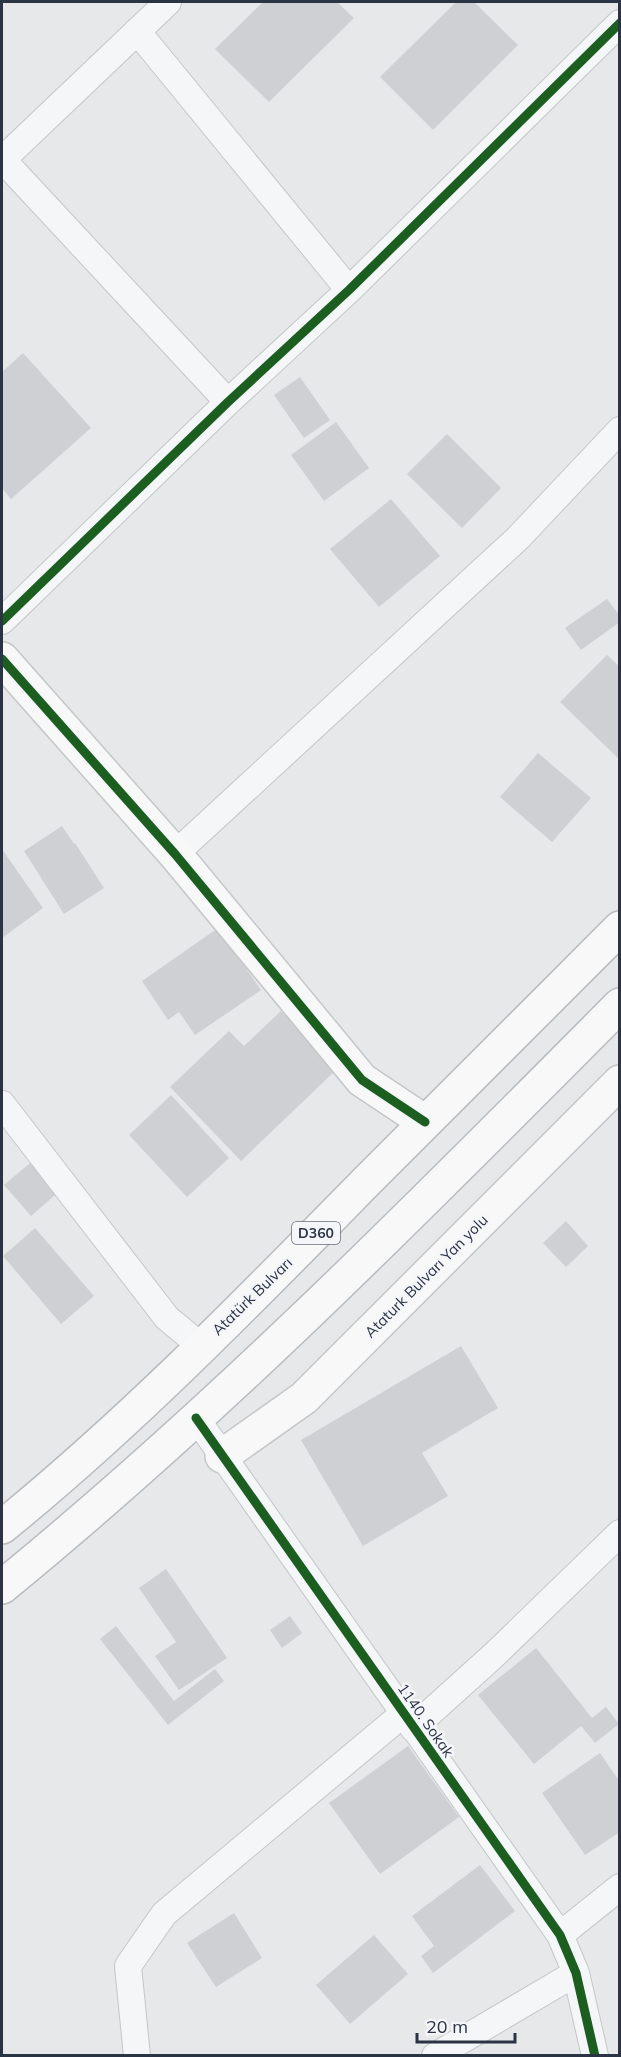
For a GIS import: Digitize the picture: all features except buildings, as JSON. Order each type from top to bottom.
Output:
[{"type":"main road","points":[[2,659],[175,854],[362,1080],[425,1122]]},
{"type":"main road","name":"Atatürk Bulvarı","points":[[2,1527],[51,1486],[201,1346],[620,928]]},
{"type":"main road","points":[[2,1587],[84,1520],[321,1301],[620,1005]]},
{"type":"main road","name":"Ataturk Bulvarı Yan yolu","points":[[222,1456],[304,1398],[620,1082]]},
{"type":"street","points":[[168,2],[2,159],[228,402]]},
{"type":"street","points":[[2,621],[228,402],[350,290],[620,23]]},
{"type":"street","points":[[137,31],[350,290]]},
{"type":"street","points":[[175,854],[518,538],[620,430]]},
{"type":"street","points":[[2,1104],[167,1318],[201,1346]]},
{"type":"street","name":"1140. Sokak","points":[[196,1418],[560,1935],[576,1972],[595,2055]]},
{"type":"street","points":[[137,2055],[128,1966],[164,1914],[493,1656],[620,1533]]},
{"type":"street","points":[[560,1935],[620,1887]]},
{"type":"street","points":[[435,2055],[576,1972]]},
{"type":"cycle path","points":[[2,621],[228,402],[349,290],[620,23]]},
{"type":"cycle path","points":[[2,659],[175,854],[362,1080],[425,1122]]},
{"type":"cycle path","points":[[196,1418],[560,1935],[576,1973],[595,2056]]}]
